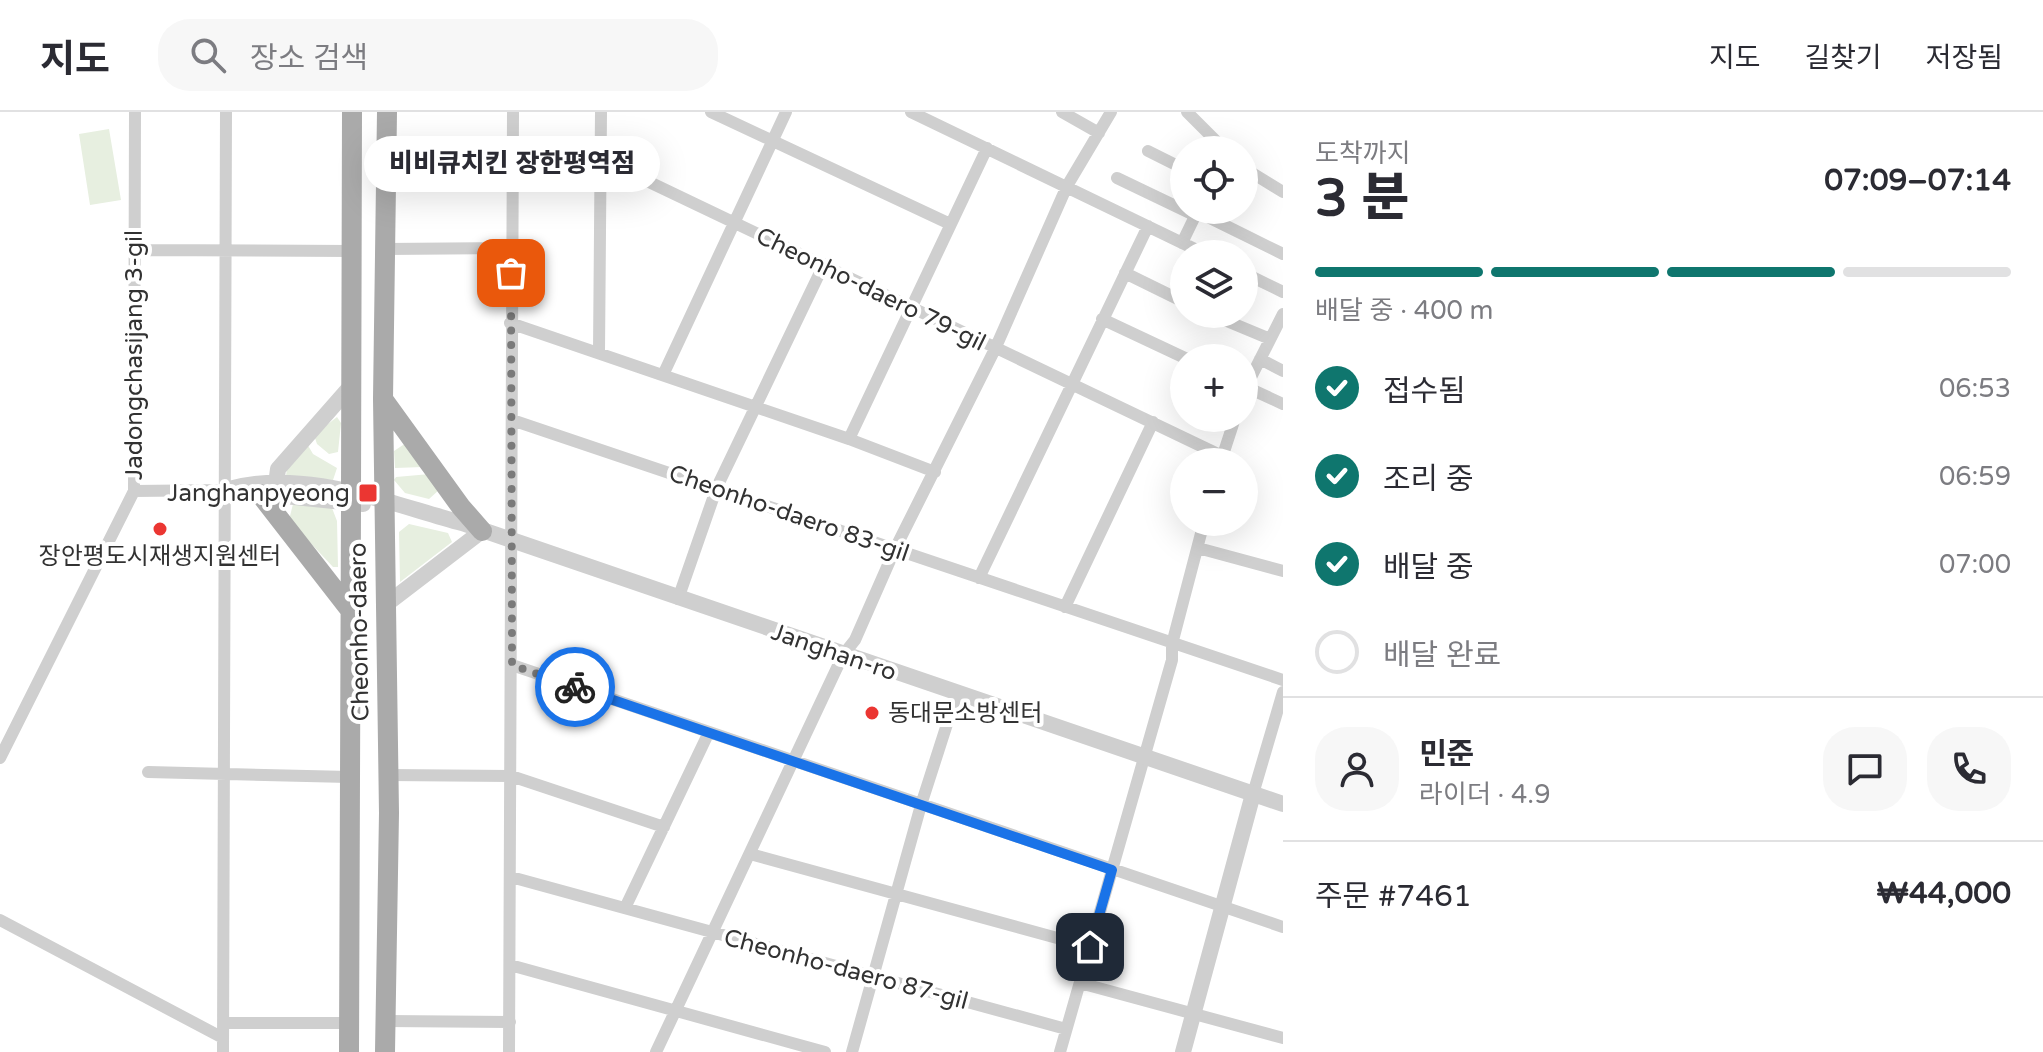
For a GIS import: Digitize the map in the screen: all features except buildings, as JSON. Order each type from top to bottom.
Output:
[{"type":"main road","name":"Cheonho-daero","points":[[349,1052],[352,112]]},
{"type":"main road","name":"Cheonho-daero","points":[[385,1052],[388,775],[383,399],[387,112]]},
{"type":"main road","points":[[383,399],[482,531]]},
{"type":"main road","points":[[270,485],[351,611]]},
{"type":"street","name":"Jadongchasijang 3-gil","points":[[0,758],[134,491],[135,112]]},
{"type":"street","points":[[223,1052],[226,112]]},
{"type":"street","points":[[509,1052],[513,112]]},
{"type":"street","points":[[599,352],[601,112]]},
{"type":"street","points":[[711,112],[948,223]]},
{"type":"street","points":[[663,375],[786,112]]},
{"type":"street","points":[[911,112],[1176,240]]},
{"type":"street","points":[[1062,112],[1099,133]]},
{"type":"street","points":[[656,1052],[843,655],[855,640],[895,549],[995,349],[1067,186],[1111,112]]},
{"type":"street","points":[[1187,112],[1211,136]]},
{"type":"street","points":[[849,439],[948,223],[987,148]]},
{"type":"street","points":[[1148,151],[1170,162]]},
{"type":"street","name":"Cheonho-daero 79-gil","points":[[512,156],[601,159],[1153,422],[1201,448]]},
{"type":"street","points":[[1258,177],[1283,192]]},
{"type":"street","points":[[1117,178],[1170,200]]},
{"type":"street","points":[[1222,224],[1283,254]]},
{"type":"street","points":[[979,578],[1148,226]]},
{"type":"street","points":[[385,249],[511,248]]},
{"type":"street","points":[[134,250],[353,251]]},
{"type":"street","points":[[678,599],[717,487],[824,264]]},
{"type":"street","points":[[1125,273],[1170,295]]},
{"type":"street","points":[[1258,280],[1283,292]]},
{"type":"street","points":[[1258,363],[1283,316]]},
{"type":"street","points":[[1102,319],[1170,351]]},
{"type":"street","points":[[510,323],[849,439],[935,472]]},
{"type":"street","points":[[1244,328],[1270,339]]},
{"type":"street","points":[[1260,359],[1283,371]]},
{"type":"street","points":[[270,485],[351,386]]},
{"type":"street","points":[[1258,393],[1283,404]]},
{"type":"street","name":"Cheonho-daero 83-gil","points":[[512,420],[1283,680]]},
{"type":"street","points":[[1065,607],[1153,422]]},
{"type":"street","name":"Janghan-ro","points":[[225,490],[270,485],[384,502],[482,531],[1283,804]]},
{"type":"street","points":[[134,491],[225,490]]},
{"type":"street","points":[[384,606],[482,531]]},
{"type":"street","points":[[1060,1052],[1146,756],[1201,536]]},
{"type":"street","points":[[1198,548],[1283,571]]},
{"type":"street","points":[[512,665],[1283,927]]},
{"type":"street","points":[[1183,1052],[1283,692]]},
{"type":"street","points":[[852,1052],[921,805],[957,693]]},
{"type":"street","points":[[625,908],[709,732]]},
{"type":"street","points":[[148,772],[349,777]]},
{"type":"street","points":[[388,775],[511,776],[664,827]]},
{"type":"street","points":[[750,854],[1090,947]]},
{"type":"street","name":"Cheonho-daero 87-gil","points":[[511,877],[1066,1029]]},
{"type":"street","points":[[0,920],[223,1038]]},
{"type":"street","points":[[510,965],[825,1052]]},
{"type":"street","points":[[1080,983],[1283,1038]]},
{"type":"street","points":[[386,1021],[510,1022]]},
{"type":"street","points":[[223,1023],[349,1023]]},
{"type":"green space","points":[[109,129],[121,200],[90,205],[79,134]]},
{"type":"green space","points":[[337,417],[341,423],[338,452],[329,454],[317,444],[314,435]]},
{"type":"green space","points":[[306,442],[313,454],[337,468],[333,480],[286,476],[288,461]]},
{"type":"green space","points":[[406,443],[423,467],[395,468],[394,451]]},
{"type":"green space","points":[[430,474],[439,490],[429,499],[405,493],[394,480],[396,477]]},
{"type":"green space","points":[[293,504],[332,508],[337,521],[338,567],[333,567],[289,520]]},
{"type":"green space","points":[[409,524],[448,533],[452,542],[400,582],[399,532]]},
{"type":"way so far","points":[[511,273],[512,665],[575,687]]},
{"type":"place","name":"비비큐치킨 장한평역점","points":[[511,273]]},
{"type":"place","name":"Janghanpyeong","points":[[368,493]]},
{"type":"place","name":"장안평도시재생지원센터","points":[[160,529]]},
{"type":"place","name":"동대문소방센터","points":[[872,713]]},
{"type":"route","points":[[575,687],[1112,870],[1090,947]]}]
